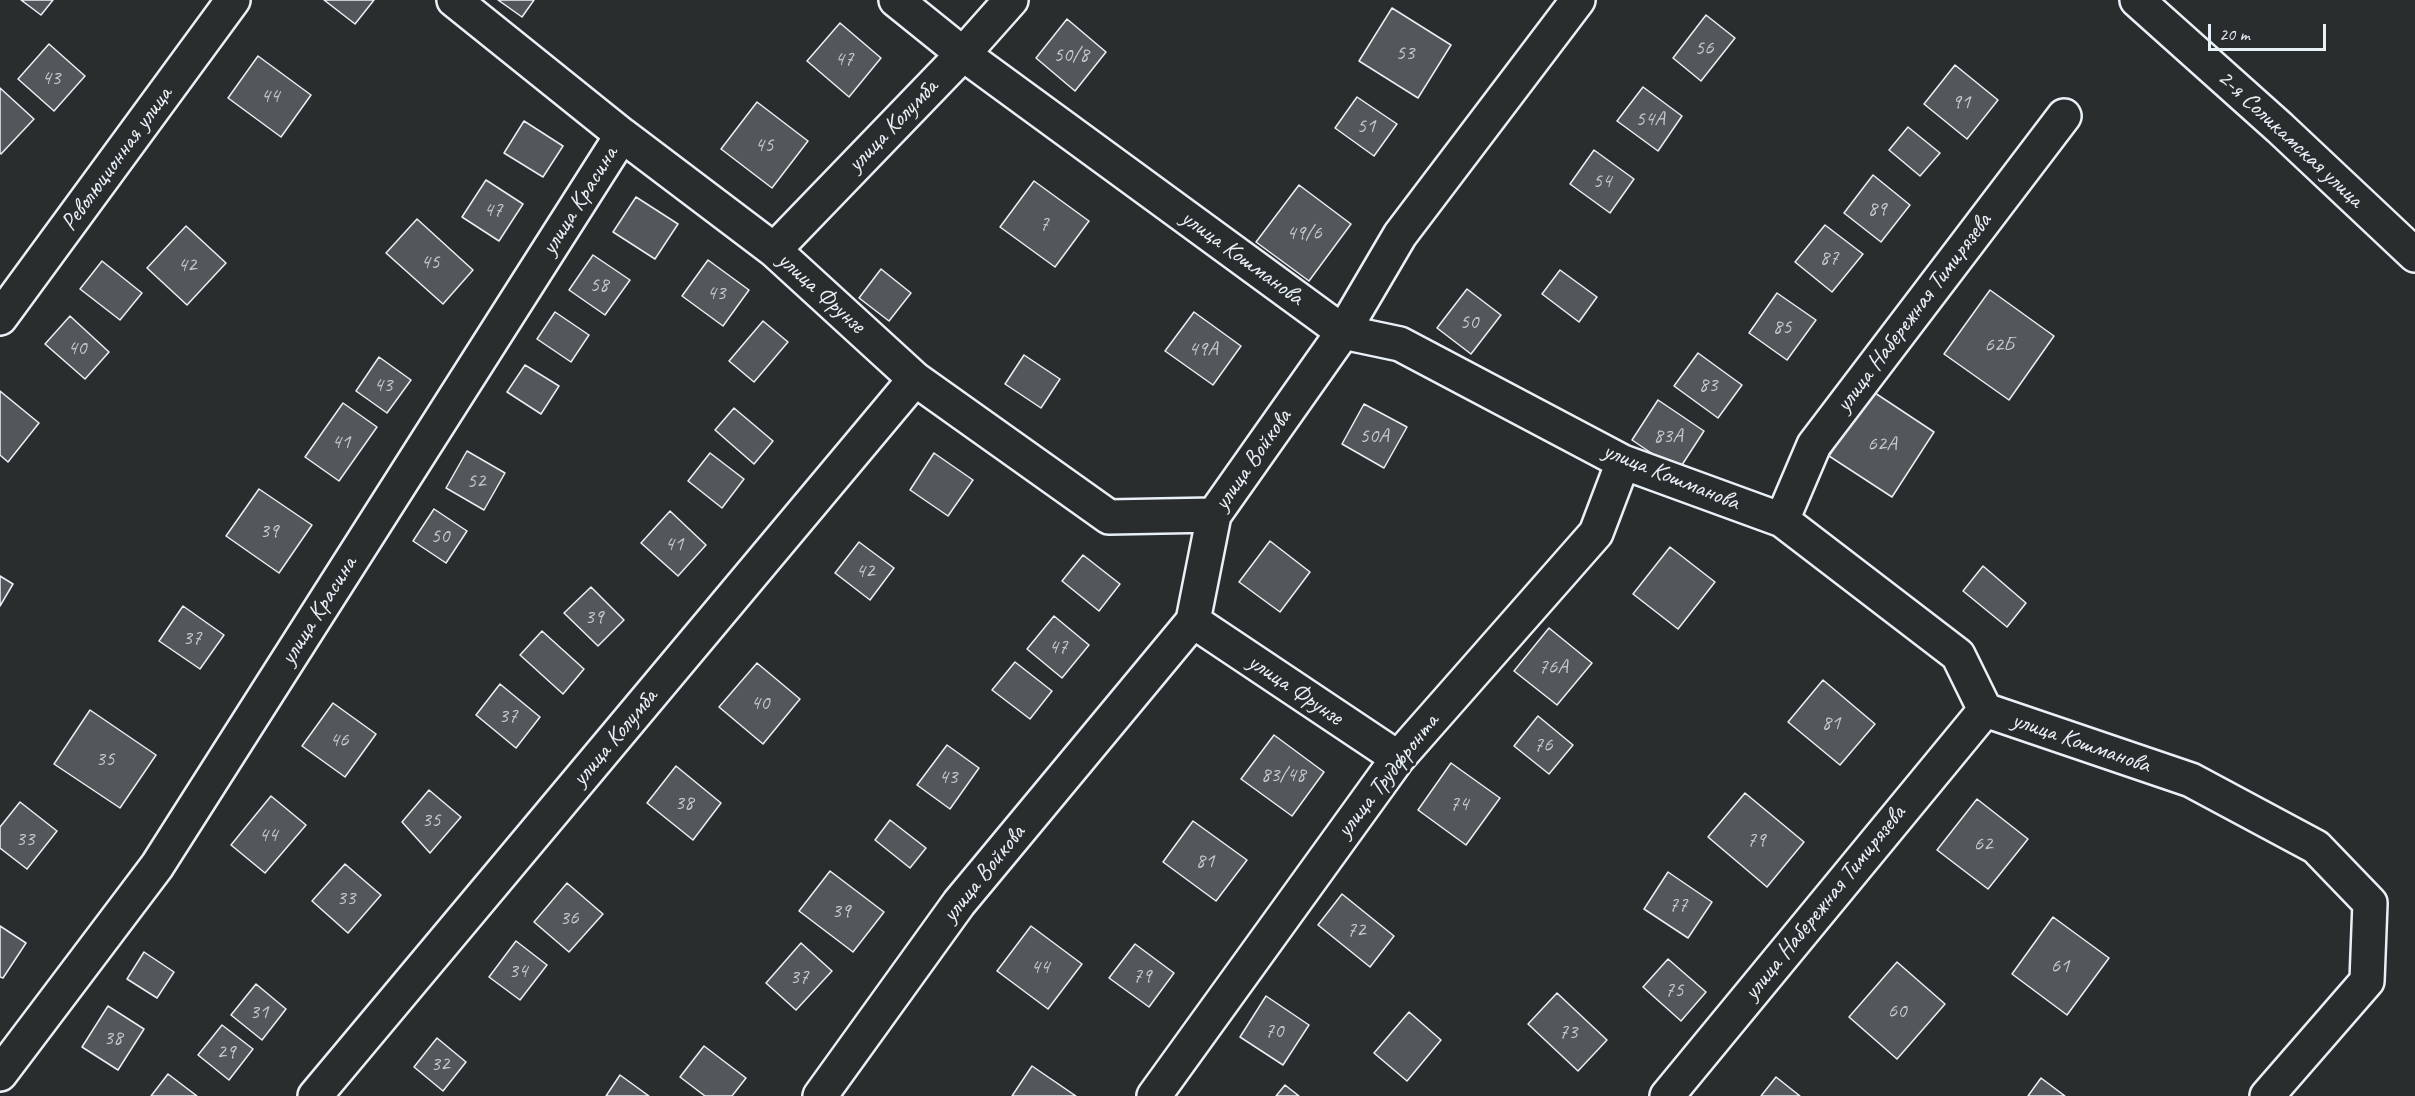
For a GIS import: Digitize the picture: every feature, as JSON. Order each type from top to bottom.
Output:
[{"type":"street","name":"Революционная улица","points":[[0,318],[233,0]]},
{"type":"street","name":"улица Фрунзе","points":[[454,0],[622,135],[774,250],[915,379],[1109,517],[1214,515]]},
{"type":"street","name":"улица Кошманова","points":[[896,0],[963,54],[1343,332],[1400,344],[1623,462],[1782,520],[1958,655],[1985,710],[2191,780],[2316,848],[2370,903],[2367,981],[2267,1096]]},
{"type":"street","name":"улица Колумба","points":[[774,250],[963,54],[1011,0]]},
{"type":"street","name":"улица Войкова","points":[[820,1096],[960,903],[1193,621],[1214,515],[1343,332],[1400,235],[1578,0]]},
{"type":"street","name":"2-я Соликамская улица","points":[[2137,0],[2280,128],[2415,255]]},
{"type":"street","name":"улица Набережная Тимирязева","points":[[1782,520],[1814,445],[2064,116]]},
{"type":"street","name":"улица Красина","points":[[0,1074],[157,866],[622,135]]},
{"type":"street","name":"улица Колумба","points":[[315,1096],[915,379]]},
{"type":"street","name":"улица Трудфронта","points":[[1154,1096],[1398,758],[1596,533],[1623,462]]},
{"type":"street","name":"улица Фрунзе","points":[[1193,621],[1398,758]]},
{"type":"street","name":"улица Набережная Тимирязева","points":[[1667,1096],[1985,710]]},
{"type":"building","points":[[21,0],[53,0],[41,15]]},
{"type":"building","points":[[324,0],[374,0],[355,24]]},
{"type":"building","points":[[498,0],[534,0],[522,17]]},
{"type":"building","points":[[1392,8],[1451,45],[1418,98],[1359,61]]},
{"type":"building","points":[[1706,15],[1735,38],[1701,81],[1673,58]]},
{"type":"building","points":[[1067,19],[1106,52],[1075,91],[1036,58]]},
{"type":"building","points":[[840,23],[881,58],[849,97],[807,61]]},
{"type":"building","points":[[49,44],[85,76],[54,111],[18,79]]},
{"type":"building","points":[[258,56],[311,95],[281,137],[228,98]]},
{"type":"building","points":[[1955,65],[1998,100],[1967,139],[1924,104]]},
{"type":"building","points":[[1643,87],[1682,116],[1658,151],[1617,121]]},
{"type":"building","points":[[0,88],[34,119],[1,154],[0,153]]},
{"type":"building","points":[[1357,97],[1397,124],[1374,156],[1335,128]]},
{"type":"building","points":[[757,102],[808,141],[772,188],[721,149]]},
{"type":"building","points":[[524,121],[563,146],[543,177],[504,153]]},
{"type":"building","points":[[1908,127],[1940,153],[1920,176],[1889,150]]},
{"type":"building","points":[[1594,150],[1634,179],[1610,213],[1570,184]]},
{"type":"building","points":[[1873,175],[1910,205],[1881,242],[1844,213]]},
{"type":"building","points":[[486,180],[523,204],[499,241],[462,217]]},
{"type":"building","points":[[1034,181],[1089,221],[1055,267],[1000,227]]},
{"type":"building","points":[[1299,185],[1351,224],[1309,281],[1256,242]]},
{"type":"building","points":[[636,197],[678,224],[655,259],[613,232]]},
{"type":"building","points":[[417,219],[473,270],[443,304],[386,253]]},
{"type":"building","points":[[1825,225],[1863,254],[1832,292],[1795,262]]},
{"type":"building","points":[[186,226],[226,263],[187,305],[147,268]]},
{"type":"building","points":[[593,255],[630,280],[605,315],[569,290]]},
{"type":"building","points":[[708,260],[749,290],[723,326],[682,296]]},
{"type":"building","points":[[102,261],[142,293],[120,320],[80,289]]},
{"type":"building","points":[[881,269],[911,293],[889,321],[859,298]]},
{"type":"building","points":[[1560,270],[1597,297],[1579,322],[1542,294]]},
{"type":"building","points":[[1467,289],[1501,315],[1471,354],[1437,328]]},
{"type":"building","points":[[1990,290],[2054,336],[2009,400],[1944,354]]},
{"type":"building","points":[[1777,293],[1816,320],[1787,360],[1749,333]]},
{"type":"building","points":[[555,312],[589,335],[571,362],[537,339]]},
{"type":"building","points":[[1194,312],[1241,346],[1213,385],[1165,351]]},
{"type":"building","points":[[70,316],[109,352],[85,379],[45,344]]},
{"type":"building","points":[[763,321],[788,342],[754,382],[729,361]]},
{"type":"building","points":[[1698,353],[1742,385],[1718,418],[1674,386]]},
{"type":"building","points":[[1024,355],[1060,379],[1041,408],[1005,384]]},
{"type":"building","points":[[379,357],[411,380],[387,413],[356,391]]},
{"type":"building","points":[[525,365],[559,386],[541,414],[507,392]]},
{"type":"building","points":[[0,391],[39,423],[8,462],[0,455]]},
{"type":"building","points":[[1872,391],[1934,432],[1892,497],[1829,456]]},
{"type":"building","points":[[1658,400],[1704,431],[1678,471],[1632,440]]},
{"type":"building","points":[[343,403],[377,427],[339,481],[305,457]]},
{"type":"building","points":[[1364,404],[1407,427],[1384,468],[1342,444]]},
{"type":"building","points":[[734,408],[773,441],[754,464],[715,430]]},
{"type":"building","points":[[467,451],[505,473],[484,510],[446,488]]},
{"type":"building","points":[[710,453],[744,479],[722,508],[688,481]]},
{"type":"building","points":[[934,453],[973,480],[948,516],[910,490]]},
{"type":"building","points":[[259,489],[312,525],[279,573],[226,536]]},
{"type":"building","points":[[434,509],[467,531],[446,563],[413,541]]},
{"type":"building","points":[[670,511],[706,545],[678,576],[641,543]]},
{"type":"building","points":[[1270,541],[1310,572],[1280,612],[1239,582]]},
{"type":"building","points":[[859,542],[894,568],[870,600],[835,573]]},
{"type":"building","points":[[1670,547],[1715,582],[1678,629],[1633,594]]},
{"type":"building","points":[[1083,555],[1120,584],[1099,611],[1062,581]]},
{"type":"building","points":[[1983,566],[2026,603],[2007,627],[1963,591]]},
{"type":"building","points":[[0,576],[13,584],[0,606]]},
{"type":"building","points":[[591,587],[624,620],[598,646],[564,613]]},
{"type":"building","points":[[183,606],[224,635],[200,669],[159,641]]},
{"type":"building","points":[[1054,616],[1089,645],[1062,678],[1027,649]]},
{"type":"building","points":[[1549,628],[1592,663],[1557,705],[1514,671]]},
{"type":"building","points":[[542,631],[584,669],[563,694],[520,655]]},
{"type":"building","points":[[1015,662],[1052,691],[1030,719],[992,690]]},
{"type":"building","points":[[757,663],[800,699],[763,744],[719,707]]},
{"type":"building","points":[[1823,680],[1875,724],[1840,765],[1788,722]]},
{"type":"building","points":[[500,684],[540,717],[516,748],[476,715]]},
{"type":"building","points":[[333,703],[376,734],[345,777],[302,746]]},
{"type":"building","points":[[90,710],[156,755],[120,808],[54,764]]},
{"type":"building","points":[[1538,716],[1573,745],[1549,774],[1514,746]]},
{"type":"building","points":[[1274,735],[1324,772],[1292,816],[1241,779]]},
{"type":"building","points":[[947,745],[979,768],[950,809],[917,785]]},
{"type":"building","points":[[1451,763],[1500,798],[1466,845],[1418,810]]},
{"type":"building","points":[[676,766],[721,803],[693,840],[647,803]]},
{"type":"building","points":[[429,790],[461,817],[430,853],[402,822]]},
{"type":"building","points":[[1745,793],[1804,842],[1767,887],[1708,837]]},
{"type":"building","points":[[271,796],[306,825],[265,873],[231,845]]},
{"type":"building","points":[[1977,799],[2028,839],[1988,889],[1937,850]]},
{"type":"building","points":[[20,802],[57,831],[27,869],[0,848],[0,827]]},
{"type":"building","points":[[890,820],[926,848],[910,868],[875,840]]},
{"type":"building","points":[[1193,821],[1247,860],[1216,901],[1163,862]]},
{"type":"building","points":[[345,864],[381,895],[348,933],[312,901]]},
{"type":"building","points":[[830,871],[884,912],[853,952],[799,911]]},
{"type":"building","points":[[1668,872],[1712,902],[1688,938],[1644,909]]},
{"type":"building","points":[[567,883],[603,914],[569,952],[534,922]]},
{"type":"building","points":[[1342,894],[1394,936],[1370,967],[1318,925]]},
{"type":"building","points":[[2053,917],[2109,958],[2067,1015],[2012,974]]},
{"type":"building","points":[[0,926],[26,943],[3,978],[0,977]]},
{"type":"building","points":[[1031,926],[1082,964],[1048,1009],[997,971]]},
{"type":"building","points":[[516,941],[547,965],[520,1000],[489,977]]},
{"type":"building","points":[[801,943],[832,971],[796,1010],[766,983]]},
{"type":"building","points":[[1135,944],[1174,973],[1149,1007],[1109,978]]},
{"type":"building","points":[[144,952],[174,972],[157,998],[127,979]]},
{"type":"building","points":[[1668,959],[1706,992],[1681,1021],[1643,987]]},
{"type":"building","points":[[1897,962],[1945,1004],[1897,1059],[1849,1017]]},
{"type":"building","points":[[256,984],[286,1009],[262,1040],[231,1015]]},
{"type":"building","points":[[1557,993],[1607,1040],[1578,1071],[1528,1024]]},
{"type":"building","points":[[1266,996],[1309,1025],[1283,1065],[1240,1037]]},
{"type":"building","points":[[108,1006],[144,1029],[118,1070],[82,1047]]},
{"type":"building","points":[[1409,1012],[1441,1040],[1407,1081],[1374,1053]]},
{"type":"building","points":[[222,1025],[253,1049],[229,1080],[198,1055]]},
{"type":"building","points":[[437,1038],[466,1062],[443,1091],[414,1067]]},
{"type":"building","points":[[704,1046],[746,1078],[732,1096],[705,1096],[680,1077]]},
{"type":"building","points":[[1032,1066],[1076,1096],[1012,1096]]},
{"type":"building","points":[[168,1074],[197,1096],[151,1096]]},
{"type":"building","points":[[620,1075],[649,1096],[606,1096]]},
{"type":"building","points":[[1776,1077],[1800,1096],[1761,1096]]},
{"type":"building","points":[[2041,1078],[2065,1096],[2028,1096]]},
{"type":"building","points":[[1285,1085],[1299,1096],[1276,1096]]}]
